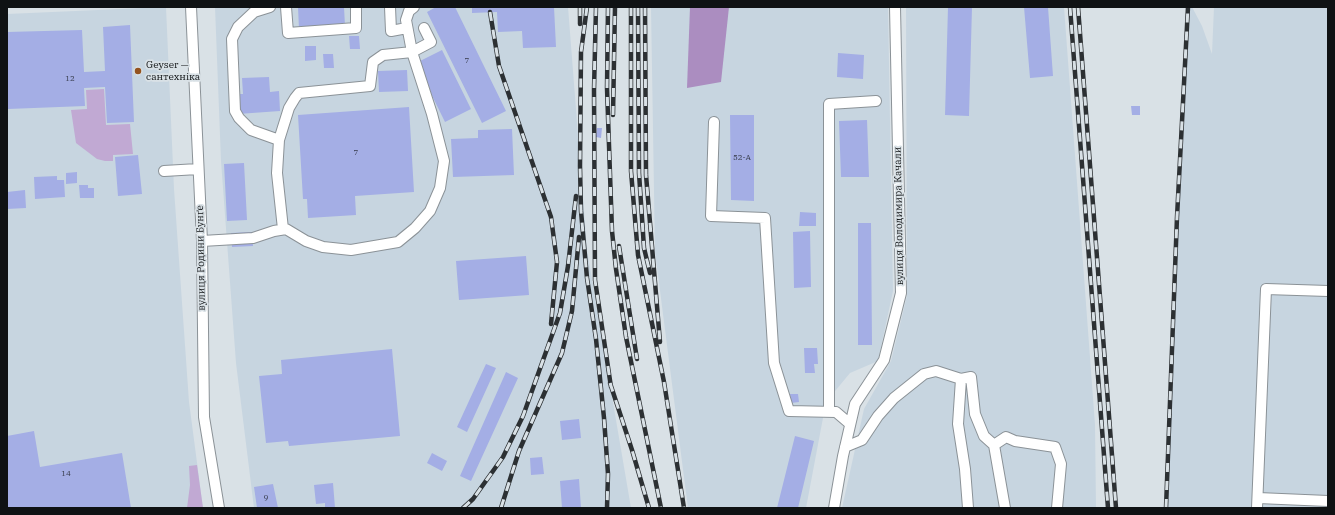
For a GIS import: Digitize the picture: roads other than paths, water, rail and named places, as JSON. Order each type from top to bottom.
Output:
[{"type":"street","name":"вулиця Родини Бунґе","points":[[191,7],[202,241],[204,417],[219,508]]},
{"type":"street","points":[[270,7],[254,12],[238,27],[232,39],[235,111],[239,118],[251,130],[279,140]]},
{"type":"street","points":[[286,7],[288,33],[356,28],[356,7]]},
{"type":"street","points":[[390,7],[391,31],[407,28]]},
{"type":"street","points":[[202,241],[253,238],[283,229],[323,247],[350,250],[398,242],[415,228],[430,211],[440,188],[444,161],[432,114],[412,52],[407,28],[406,20],[409,11],[414,7]]},
{"type":"street","name":"вулиця Володимира Качали","points":[[834,508],[845,447],[855,404],[884,360],[901,293],[895,7]]},
{"type":"street","points":[[283,229],[277,173],[279,140],[289,108],[300,93],[370,86],[373,62],[383,55],[412,52],[431,42],[424,28]]},
{"type":"street","points":[[829,412],[829,104],[876,101]]},
{"type":"street","points":[[714,122],[711,216],[765,218],[774,363],[789,411],[836,412],[850,424]]},
{"type":"street","points":[[164,171],[198,169]]},
{"type":"street","points":[[1328,291],[1266,289],[1257,503],[1328,501]]},
{"type":"street","points":[[845,447],[862,440],[878,416],[894,398],[924,374],[936,371],[962,379],[971,377],[975,414],[984,436],[994,445],[1005,508]]},
{"type":"street","points":[[962,379],[958,424],[965,469],[968,508]]},
{"type":"street","points":[[994,445],[1006,437],[1014,441],[1055,447],[1060,464],[1057,508]]},
{"type":"railway","points":[[580,7],[580,24]]},
{"type":"railway","points":[[587,7],[581,52],[581,211],[587,278],[596,339],[604,418],[608,474],[607,508]]},
{"type":"railway","points":[[596,7],[594,90],[595,280],[611,387]]},
{"type":"railway","points":[[608,7],[607,88],[612,231],[616,269],[626,337],[661,508]]},
{"type":"railway","points":[[613,115],[615,7]]},
{"type":"railway","points":[[631,7],[631,171],[638,255],[664,382],[684,508]]},
{"type":"railway","points":[[638,7],[639,173],[644,248],[650,273]]},
{"type":"railway","points":[[645,7],[646,175],[660,342]]},
{"type":"railway","points":[[1070,7],[1108,508]]},
{"type":"railway","points":[[1078,7],[1116,508]]},
{"type":"railway","points":[[1166,508],[1177,217],[1188,7]]},
{"type":"railway","points":[[490,12],[499,66],[551,217],[557,262],[551,324]]},
{"type":"railway","points":[[463,508],[473,499],[503,457],[523,416],[560,313],[568,266],[576,196]]},
{"type":"railway","points":[[501,508],[519,451],[562,353],[572,311],[579,237]]},
{"type":"railway","points":[[619,246],[637,359]]},
{"type":"railway","points":[[610,383],[649,508]]},
{"type":"place","name":"Geyser — сантехніка","points":[[138,71]]}]
